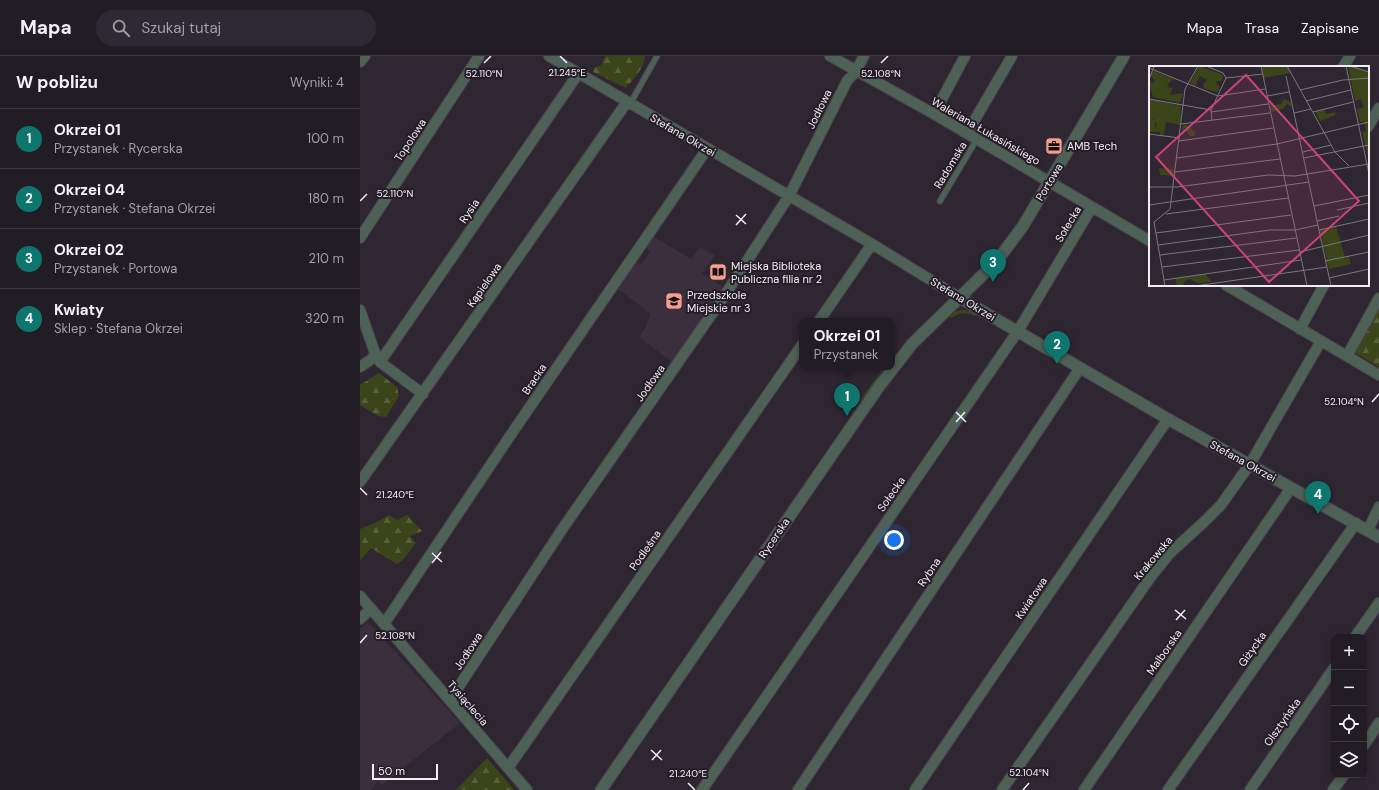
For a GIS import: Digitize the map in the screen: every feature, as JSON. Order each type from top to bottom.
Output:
[{"type":"street","points":[[360,62],[364,56]]},
{"type":"street","name":"Topolowa","points":[[360,238],[479,56]]},
{"type":"street","name":"Stefana Okrzei","points":[[549,56],[872,244],[960,298],[1168,419],[1379,537]]},
{"type":"street","name":"Waleriana Łukasińskiego","points":[[830,56],[967,133],[1149,240]]},
{"type":"street","name":"Jodłowa","points":[[450,700],[563,528],[725,295],[789,196],[847,81],[856,71],[864,56]]},
{"type":"street","points":[[934,114],[965,56]]},
{"type":"street","points":[[967,133],[1012,56]]},
{"type":"street","name":"Portowa","points":[[960,298],[998,261],[1012,244],[1124,56]]},
{"type":"street","points":[[1345,66],[1350,56]]},
{"type":"street","name":"Rysia","points":[[378,359],[578,74]]},
{"type":"street","name":"Kąpielowa","points":[[360,482],[628,103]]},
{"type":"street","points":[[1369,125],[1379,108]]},
{"type":"street","name":"Bracka","points":[[384,624],[532,403],[707,149]]},
{"type":"street","name":"Sołecka","points":[[702,790],[1018,331],[1092,207]]},
{"type":"street","points":[[821,318],[872,244]]},
{"type":"street","points":[[1228,286],[1379,375]]},
{"type":"street","points":[[1300,329],[1323,286]]},
{"type":"street","name":"Rycerska","points":[[895,366],[912,344],[929,326],[960,298]]},
{"type":"street","points":[[1346,356],[1379,298]]},
{"type":"street","points":[[360,310],[378,359],[423,394]]},
{"type":"street","name":"Krakowska","points":[[1002,790],[1150,578],[1170,554],[1221,505],[1250,464],[1321,341]]},
{"type":"street","name":"Podleśna","points":[[508,768],[799,349]]},
{"type":"street","points":[[360,367],[378,359]]},
{"type":"street","name":"Rybna","points":[[798,790],[1080,368]]},
{"type":"street","name":"Rycerska","points":[[602,790],[878,388],[892,370]]},
{"type":"street","name":"Kwiatowa","points":[[914,790],[1168,419]]},
{"type":"street","name":"Malborska","points":[[1084,790],[1291,488]]},
{"type":"street","points":[[1368,530],[1379,506]]},
{"type":"street","name":"Giżycka","points":[[1168,790],[1356,523]]},
{"type":"street","name":"Tysiąclecia","points":[[360,596],[527,790]]},
{"type":"street","points":[[1357,634],[1379,603]]},
{"type":"street","points":[[360,619],[371,609]]},
{"type":"street","name":"Olsztyńska","points":[[1250,790],[1333,670]]},
{"type":"street","points":[[1366,742],[1379,723]]},
{"type":"street","points":[[1334,790],[1342,778]]},
{"type":"lane","points":[[628,103],[657,56]]},
{"type":"lane","name":"Radomska","points":[[940,201],[977,139]]},
{"type":"shaded area","name":"Przedszkole Miejskie nr 3","points":[[653,236],[691,259],[700,247],[715,255],[702,273],[723,287],[672,362],[639,337],[651,314],[618,289],[636,262],[641,265],[650,251],[646,248]]},
{"type":"shaded area","points":[[368,622],[460,723],[382,785],[378,781],[371,790],[360,790],[360,629]]},
{"type":"green space","points":[[605,56],[645,56],[641,69],[626,88],[593,72],[594,68],[601,65]]},
{"type":"green space","points":[[1379,304],[1379,367],[1352,351]]},
{"type":"green space","points":[[963,310],[977,314],[975,316],[966,313],[951,318],[949,316],[957,311]]},
{"type":"green space","points":[[882,370],[882,370],[871,389],[859,401]]},
{"type":"green space","points":[[379,373],[397,387],[399,396],[386,417],[378,416],[360,405],[360,385]]},
{"type":"green space","points":[[389,515],[397,520],[407,515],[422,531],[410,536],[416,543],[403,560],[397,564],[371,548],[360,561],[360,529]]},
{"type":"green space","points":[[487,758],[514,790],[456,790]]},
{"type":"place","name":"AMB Tech","points":[[1054,146]]},
{"type":"place","name":"Miejska Biblioteka Publiczna filia nr 2","points":[[718,272]]},
{"type":"place","name":"Okrzei 02","points":[[993,282]]},
{"type":"place","name":"Przedszkole Miejskie nr 3","points":[[674,301]]},
{"type":"place","name":"Okrzei 04","points":[[1057,364]]},
{"type":"place","name":"Okrzei 01","points":[[847,416]]},
{"type":"place","name":"Kwiaty","points":[[1318,514]]}]
